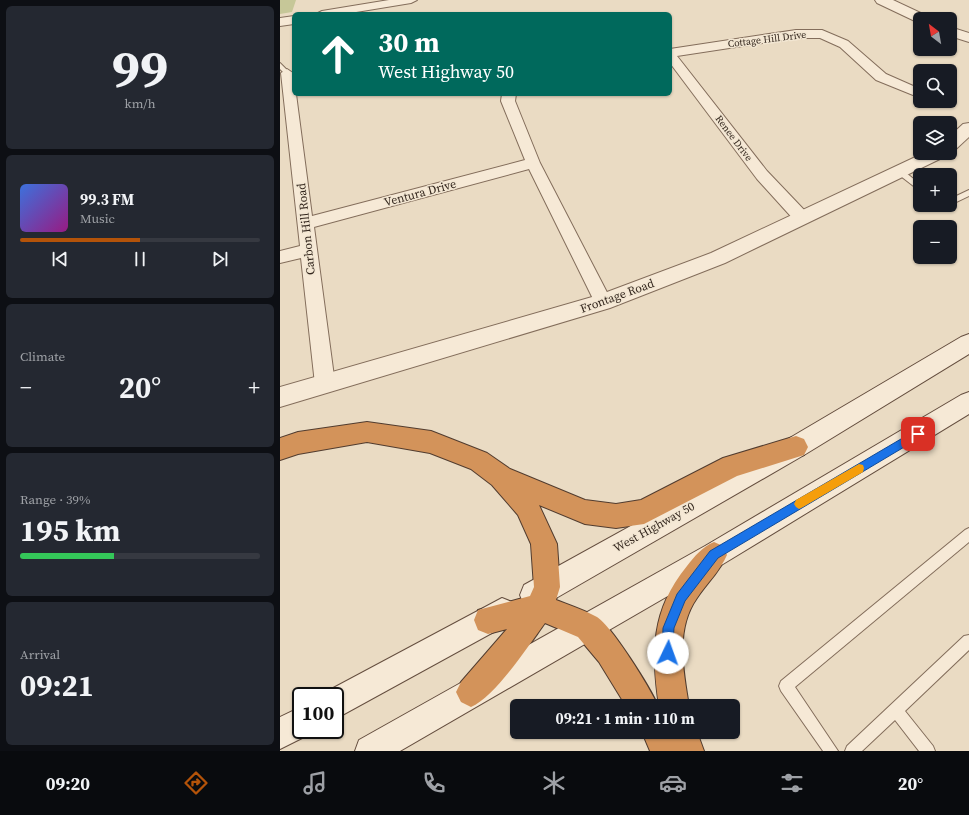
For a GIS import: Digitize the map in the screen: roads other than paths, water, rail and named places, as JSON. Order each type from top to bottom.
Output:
[{"type":"highway","points":[[280,449],[298,443],[367,432],[431,442],[480,462],[501,478],[527,506],[544,544],[544,597],[512,647],[471,692]]},
{"type":"highway","points":[[501,478],[584,512],[616,516],[644,512],[732,466],[796,447]]},
{"type":"highway","points":[[673,699],[667,666],[669,628],[681,598],[714,555]]},
{"type":"highway","points":[[488,620],[544,597]]},
{"type":"highway","points":[[544,597],[588,627],[609,652],[639,699]]},
{"type":"highway","points":[[661,739],[667,751]]},
{"type":"highway","points":[[685,739],[689,751]]},
{"type":"main road","points":[[882,0],[913,15]]},
{"type":"main road","points":[[957,33],[969,38]]},
{"type":"main road","points":[[957,139],[969,128]]},
{"type":"main road","name":"Frontage Road","points":[[280,397],[603,302],[718,258],[924,160]]},
{"type":"main road","name":"West Highway 50","points":[[544,597],[969,343]]},
{"type":"main road","points":[[370,751],[471,692],[714,555],[969,402]]},
{"type":"main road","points":[[344,699],[488,620]]},
{"type":"main road","points":[[280,734],[292,727]]},
{"type":"street","points":[[335,12],[411,0]]},
{"type":"street","points":[[280,22],[292,20]]},
{"type":"street","name":"Cottage Hill Drive","points":[[672,54],[796,34],[822,34],[844,44],[882,77],[913,91]]},
{"type":"street","name":"Renee Drive","points":[[672,57],[762,176],[802,218]]},
{"type":"street","name":"Carbon Hill Road","points":[[284,69],[306,222],[308,250],[325,384]]},
{"type":"street","points":[[509,96],[508,101],[533,163],[603,302]]},
{"type":"street","name":"Ventura Drive","points":[[306,222],[533,163]]},
{"type":"street","points":[[280,257],[308,250]]},
{"type":"lane","points":[[901,172],[913,182]]},
{"type":"lane","points":[[957,199],[969,193]]},
{"type":"lane","points":[[831,751],[786,686],[969,534]]},
{"type":"lane","points":[[852,751],[969,641]]},
{"type":"lane","points":[[895,709],[928,751]]}]
